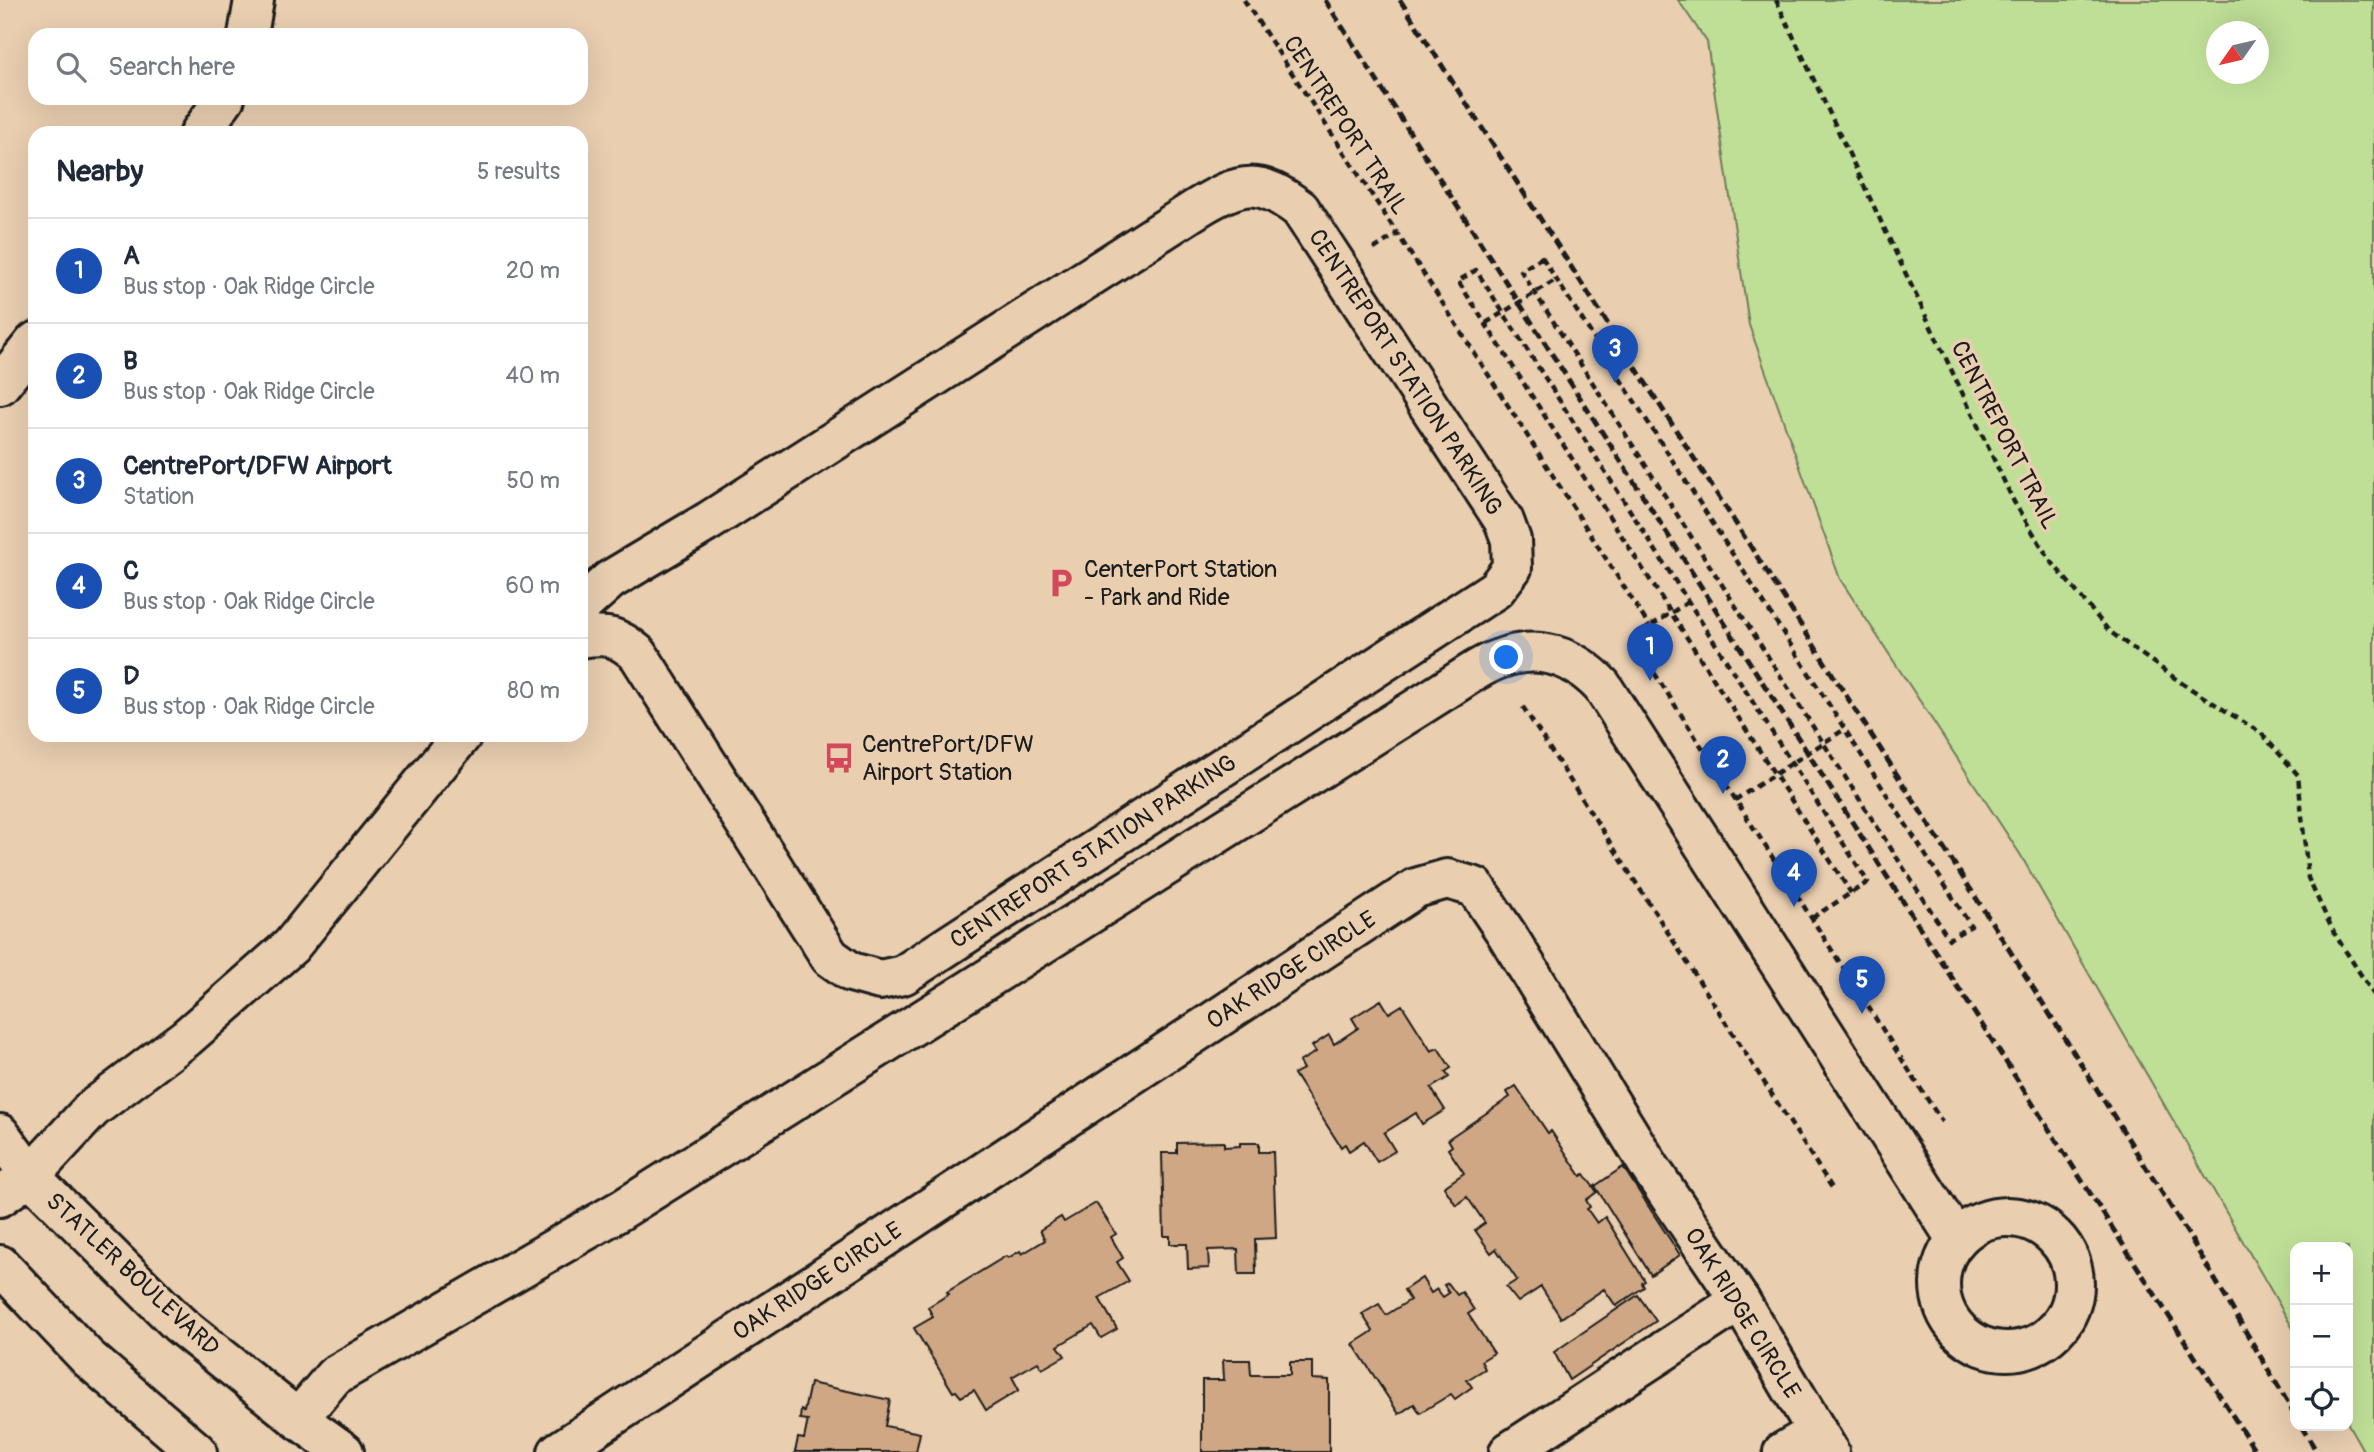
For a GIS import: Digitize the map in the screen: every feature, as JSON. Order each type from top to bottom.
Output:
[{"type":"street","points":[[249,28],[254,0]]},
{"type":"street","points":[[205,126],[220,105]]},
{"type":"street","name":"CENTREPORT STATION PARKING","points":[[588,600],[610,580],[732,507],[1199,207],[1226,191],[1245,185],[1282,196],[1300,209],[1504,521],[1511,540],[1512,568],[1496,589],[903,975],[880,980],[851,972],[830,957],[638,654],[621,639],[600,635],[588,637]]},
{"type":"street","points":[[0,385],[28,351]]},
{"type":"street","points":[[298,1419],[334,1376],[621,1210],[1442,692],[1496,659],[1517,653],[1557,655],[1589,673],[1602,686],[1956,1238]]},
{"type":"street","points":[[15,1186],[92,1110],[186,1038],[291,946],[456,742]]},
{"type":"street","name":"OAK RIDGE CIRCLE","points":[[581,1446],[1416,888],[1447,879],[1475,887],[1506,933],[1649,1166],[1740,1301],[1823,1442]]},
{"type":"street","name":"STATLER BOULEVARD","points":[[0,1134],[15,1186],[179,1324],[298,1419],[344,1452]]},
{"type":"street","points":[[0,1265],[88,1358],[197,1452]]},
{"type":"street","points":[[1509,1452],[1740,1301]]},
{"type":"street","points":[[1783,1452],[1823,1442]]},
{"type":"path","name":"CENTREPORT TRAIL","points":[[1244,0],[1649,626]]},
{"type":"path","name":"CENTREPORT TRAIL","points":[[1776,0],[2014,502],[2050,560],[2109,631],[2183,684],[2261,733],[2298,775],[2308,878],[2334,933],[2374,995]]},
{"type":"path","points":[[1542,257],[1971,926],[1949,940],[1535,293],[1521,271],[1542,257]]},
{"type":"path","points":[[1812,918],[1851,893],[1868,882],[1476,270],[1458,281],[1851,893]]},
{"type":"path","points":[[1486,323],[1557,279]]},
{"type":"path","points":[[1688,602],[1632,638],[1942,1122]]},
{"type":"path","points":[[1523,707],[1834,1191]]},
{"type":"path","points":[[1735,800],[1844,729]]},
{"type":"green space","points":[[1678,0],[2374,0],[2374,1452],[2364,1452],[2352,1431],[2353,1242],[2290,1242],[2290,1323],[2020,854],[1840,579],[1749,325],[1707,42]]},
{"type":"building","points":[[1381,1000],[1389,1013],[1402,1005],[1431,1051],[1438,1048],[1451,1068],[1445,1072],[1449,1077],[1431,1088],[1445,1110],[1422,1124],[1416,1113],[1384,1133],[1395,1151],[1377,1162],[1364,1141],[1349,1151],[1345,1144],[1341,1147],[1294,1074],[1303,1069],[1299,1062],[1316,1052],[1312,1046],[1329,1035],[1334,1044],[1358,1028],[1352,1018]]},
{"type":"building","points":[[1516,1086],[1548,1133],[1551,1131],[1581,1176],[1584,1174],[1597,1192],[1586,1200],[1590,1207],[1587,1209],[1597,1223],[1605,1217],[1645,1281],[1642,1283],[1644,1287],[1616,1306],[1604,1289],[1561,1318],[1541,1287],[1518,1302],[1506,1287],[1517,1280],[1496,1249],[1491,1253],[1475,1230],[1485,1223],[1467,1197],[1456,1205],[1444,1187],[1464,1173],[1448,1149],[1452,1146],[1448,1139],[1510,1097],[1507,1092]]},
{"type":"building","points":[[1224,1142],[1224,1147],[1240,1146],[1240,1143],[1259,1143],[1259,1152],[1273,1152],[1276,1238],[1255,1239],[1256,1274],[1239,1274],[1238,1249],[1208,1250],[1209,1268],[1188,1269],[1187,1244],[1170,1244],[1170,1236],[1164,1236],[1162,1153],[1177,1153],[1177,1143]]},
{"type":"building","points":[[1623,1167],[1680,1255],[1651,1275],[1595,1186]]},
{"type":"building","points":[[1096,1203],[1116,1234],[1111,1237],[1123,1258],[1117,1262],[1129,1281],[1099,1298],[1117,1329],[1101,1338],[1093,1325],[1058,1346],[1065,1356],[1042,1369],[1038,1362],[1012,1377],[1019,1390],[986,1410],[974,1390],[961,1397],[956,1391],[953,1392],[914,1328],[933,1317],[928,1307],[949,1294],[947,1292],[1006,1256],[1008,1258],[1020,1251],[1022,1254],[1045,1240],[1040,1230],[1061,1217],[1064,1222]]},
{"type":"building","points":[[1422,1278],[1431,1293],[1437,1289],[1443,1297],[1449,1293],[1444,1285],[1448,1283],[1457,1295],[1462,1292],[1474,1310],[1468,1314],[1494,1353],[1481,1361],[1485,1369],[1467,1380],[1472,1387],[1455,1399],[1451,1394],[1420,1413],[1414,1404],[1399,1414],[1353,1344],[1373,1331],[1362,1314],[1379,1304],[1386,1315],[1410,1300],[1404,1290]]},
{"type":"building","points":[[1638,1295],[1656,1321],[1569,1380],[1554,1352]]},
{"type":"building","points":[[1223,1360],[1250,1360],[1251,1375],[1290,1375],[1290,1362],[1312,1362],[1312,1379],[1329,1380],[1329,1452],[1202,1452],[1202,1380],[1224,1380]]},
{"type":"building","points":[[810,1383],[890,1400],[885,1426],[920,1433],[916,1452],[795,1452],[798,1438],[804,1439],[808,1420],[800,1419]]},
{"type":"railway","points":[[1325,0],[2256,1452]]},
{"type":"railway","points":[[1400,0],[2003,940],[2188,1234],[2290,1407]]},
{"type":"railway","points":[[2304,1431],[2317,1452]]},
{"type":"place","name":"CentrePort/DFW Airport","points":[[1615,383]]},
{"type":"place","name":"CenterPort Station - Park and Ride","points":[[1061,583]]},
{"type":"place","name":"A","points":[[1650,681]]},
{"type":"place","name":"CentrePort/DFW Airport Station","points":[[839,758]]},
{"type":"place","name":"B","points":[[1723,794]]},
{"type":"place","name":"C","points":[[1794,907]]},
{"type":"place","name":"D","points":[[1862,1014]]}]
